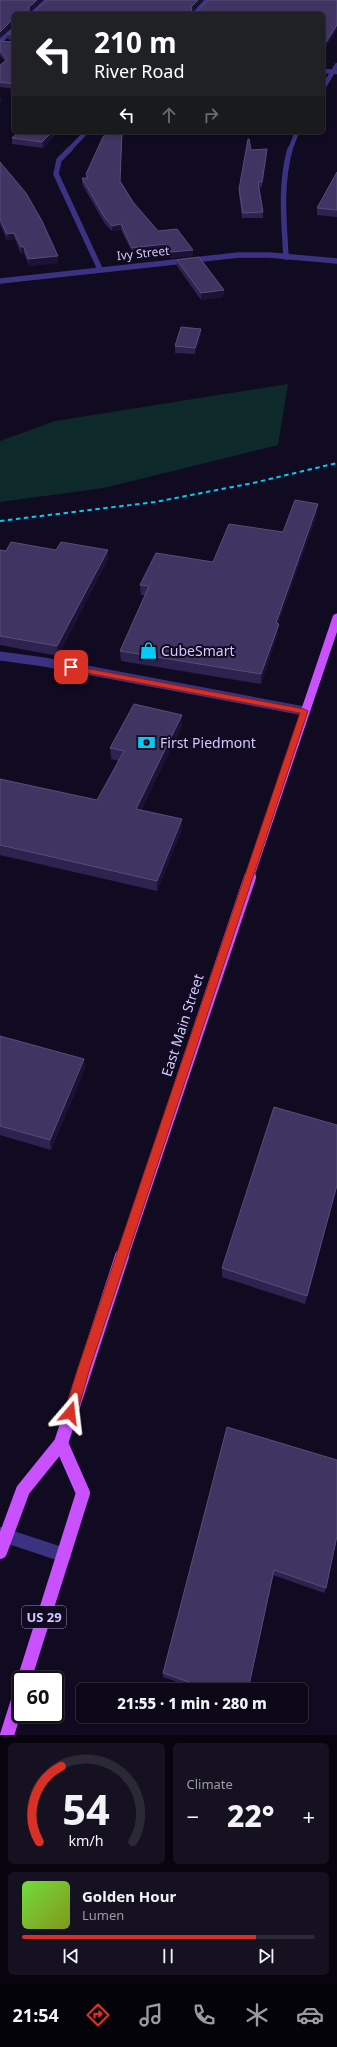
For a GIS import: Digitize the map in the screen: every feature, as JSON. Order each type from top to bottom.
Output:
[{"type":"main road","name":"East Main Street","points":[[0,1552],[3,1534],[24,1490],[61,1443],[84,1368],[304,711],[337,618]]},
{"type":"main road","name":"US 29","points":[[27,1671],[83,1493],[61,1443]]},
{"type":"main road","points":[[7,1735],[12,1719]]},
{"type":"street","points":[[34,12],[47,0]]},
{"type":"street","points":[[196,12],[207,0]]},
{"type":"street","points":[[0,42],[12,31]]},
{"type":"street","points":[[0,42],[6,43]]},
{"type":"street","points":[[325,85],[335,72],[337,65]]},
{"type":"street","points":[[325,71],[335,72]]},
{"type":"street","points":[[84,134],[59,160],[56,168],[56,174],[100,269]]},
{"type":"street","points":[[286,256],[283,184],[289,151],[296,134]]},
{"type":"street","name":"Ivy Street","points":[[0,281],[100,269],[254,254],[337,261]]},
{"type":"street","points":[[0,656],[44,662],[304,711]]},
{"type":"street","points":[[3,1534],[64,1554]]},
{"type":"green space","points":[[288,384],[278,445],[104,488],[0,502],[0,441],[55,421]]},
{"type":"building","points":[[0,0],[37,0],[29,7],[29,12],[12,12],[12,21],[0,32]]},
{"type":"building","points":[[47,0],[198,0],[191,7],[192,12],[34,12]]},
{"type":"building","points":[[208,0],[337,0],[337,25],[325,44],[325,12],[197,12]]},
{"type":"building","points":[[12,30],[12,35],[7,34]]},
{"type":"building","points":[[0,41],[12,42],[12,84],[0,82],[0,65],[7,60],[0,51]]},
{"type":"building","points":[[16,134],[50,134],[42,142],[12,138]]},
{"type":"building","points":[[105,134],[122,134],[120,181],[133,202],[158,231],[177,229],[193,250],[171,252],[165,244],[132,248],[121,224],[112,226],[105,218],[82,178],[88,178],[86,174]]},
{"type":"building","points":[[248,139],[251,150],[267,149],[262,182],[258,182],[263,212],[243,213],[239,189]]},
{"type":"building","points":[[0,162],[26,193],[42,221],[58,256],[28,259],[24,247],[21,247],[14,233],[7,234],[0,219]]},
{"type":"building","points":[[337,172],[337,210],[317,208]]},
{"type":"building","points":[[199,257],[224,290],[201,293],[177,260]]},
{"type":"building","points":[[181,327],[201,329],[195,348],[175,346]]},
{"type":"building","points":[[295,500],[318,504],[276,623],[279,624],[261,674],[120,651],[149,586],[140,585],[156,553],[213,562],[229,524],[283,532]]},
{"type":"building","points":[[11,542],[56,550],[61,542],[108,550],[57,646],[0,636],[0,550],[6,551]]},
{"type":"building","points":[[134,704],[182,715],[136,809],[182,819],[157,881],[0,845],[0,779],[97,800],[124,751],[110,748]]},
{"type":"building","points":[[0,1036],[84,1059],[50,1140],[0,1126]]},
{"type":"building","points":[[274,1107],[337,1125],[337,1185],[307,1296],[222,1268]]},
{"type":"building","points":[[227,1427],[337,1460],[337,1536],[326,1588],[274,1570],[250,1683],[192,1683],[163,1673]]},
{"type":"railway","points":[[0,521],[155,502],[253,483],[337,463]]},
{"type":"place","name":"CubeSmart","points":[[148,650]]},
{"type":"place","name":"First Piedmont","points":[[147,742]]},
{"type":"route","points":[[70,1413],[304,711],[71,667]]}]
